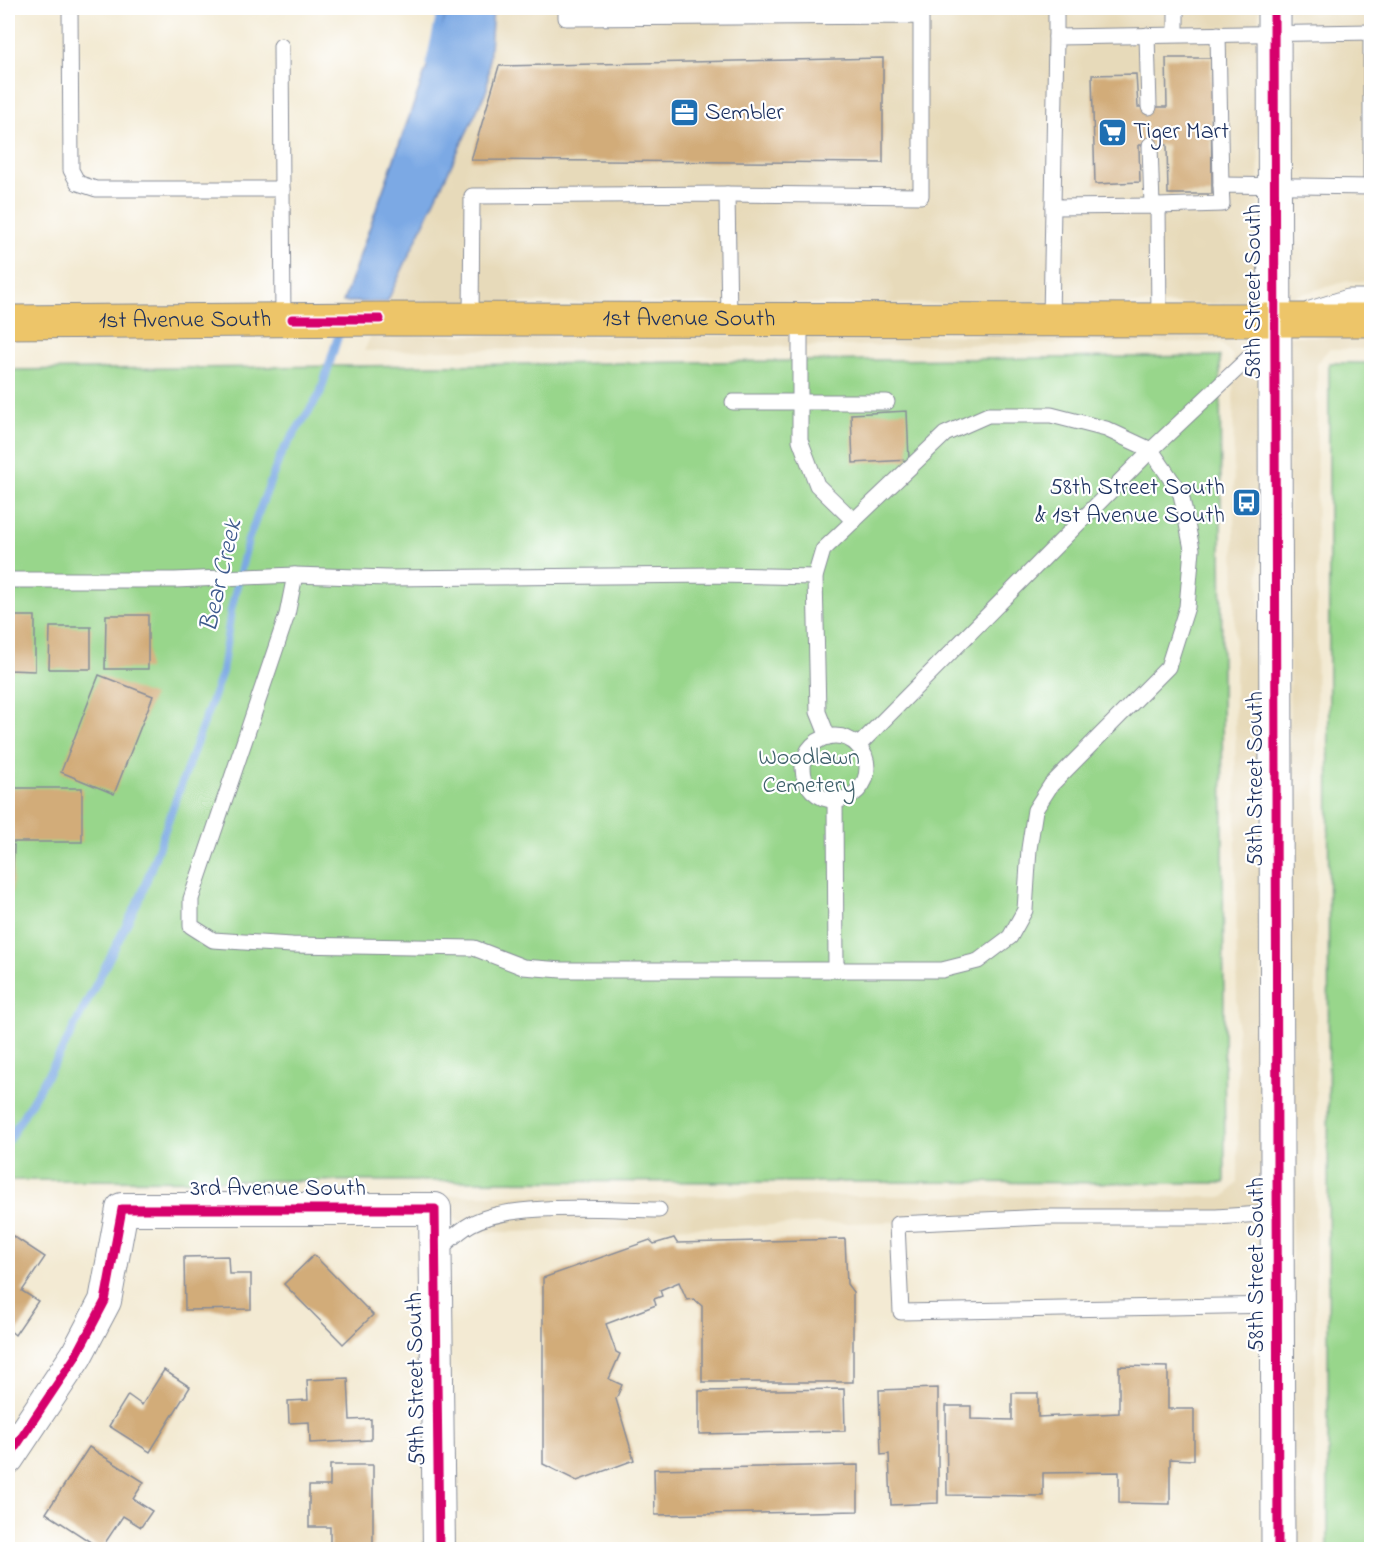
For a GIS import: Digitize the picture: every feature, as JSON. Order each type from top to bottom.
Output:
[{"type":"main road","name":"1st Avenue South","points":[[8,322],[287,319],[1159,320],[1273,327],[1371,320]]},
{"type":"street","name":"58th Street South","points":[[1274,20],[1273,327],[1278,1550]]},
{"type":"street","name":"3rd Avenue South","points":[[8,1458],[76,1356],[105,1301],[122,1209],[435,1209]]},
{"type":"street","name":"59th Street South","points":[[435,1209],[438,1550]]},
{"type":"lane","points":[[70,8],[71,170],[78,183],[96,189],[282,189]]},
{"type":"lane","points":[[471,319],[472,196],[727,194],[921,196],[921,16],[730,12],[566,18],[566,8]]},
{"type":"lane","points":[[1051,320],[1056,8]]},
{"type":"lane","points":[[1176,8],[1176,34]]},
{"type":"lane","points":[[1056,37],[1218,33],[1274,20],[1371,32],[1371,188],[1221,185]]},
{"type":"lane","points":[[1053,207],[1222,204],[1218,33]]},
{"type":"lane","points":[[1147,35],[1149,107]]},
{"type":"lane","points":[[282,46],[282,189],[287,319]]},
{"type":"lane","points":[[1150,145],[1155,206],[1159,320]]},
{"type":"lane","points":[[727,194],[729,319]]},
{"type":"lane","points":[[858,746],[1273,327],[1348,297],[1371,297]]},
{"type":"lane","points":[[800,319],[800,440],[817,485],[854,521]]},
{"type":"lane","points":[[733,402],[887,402]]},
{"type":"lane","points":[[295,575],[287,615],[191,900],[191,926],[213,940],[292,945],[474,948],[523,967],[562,970],[942,970],[978,961],[1010,937],[1025,910],[1029,849],[1035,810],[1051,785],[1168,667],[1187,607],[1191,549],[1181,494],[1151,450],[1106,429],[1051,415],[988,415],[945,434],[823,550],[815,577],[818,712],[828,737]]},
{"type":"lane","points":[[8,580],[196,580],[295,575],[388,578],[717,575],[815,577]]},
{"type":"lane","points":[[839,736],[849,739],[858,746],[867,765],[862,786],[855,794],[846,799],[835,800],[815,794],[808,786],[803,766],[810,748],[828,737],[839,736]]},
{"type":"lane","points":[[835,800],[836,970]]},
{"type":"lane","points":[[435,1253],[470,1224],[488,1216],[538,1209],[659,1210]]},
{"type":"lane","points":[[1277,1213],[1216,1216],[1046,1217],[897,1224],[901,1312],[1277,1305]]},
{"type":"shaded area","points":[[493,8],[1259,8],[1258,304],[387,302],[486,89]]},
{"type":"shaded area","points":[[1288,8],[1371,8],[1371,281],[1348,281],[1288,298]]},
{"type":"shaded area","points":[[371,335],[1258,336],[1262,1212],[471,1233],[449,1213],[449,1195],[1225,1197],[1238,1182],[1233,356],[1220,342],[364,351]]},
{"type":"shaded area","points":[[1288,336],[1372,337],[1371,349],[1329,349],[1317,363],[1315,1550],[1293,1549]]},
{"type":"green space","name":"Woodlawn Cemetery","points":[[1220,356],[1225,1183],[8,1180],[8,370]]},
{"type":"green space","points":[[1329,363],[1372,363],[1371,1550],[1328,1549]]},
{"type":"water","points":[[448,8],[493,8],[487,89],[387,302],[343,302]]},
{"type":"building","name":"Sembler","points":[[883,58],[883,163],[471,160],[499,66]]},
{"type":"building","points":[[1166,58],[1211,58],[1212,194],[1168,194],[1167,145],[1139,145],[1140,182],[1095,184],[1092,75],[1136,74],[1138,107],[1167,107]]},
{"type":"building","points":[[907,411],[909,460],[853,463],[851,414]]},
{"type":"building","points":[[106,615],[148,615],[148,669],[105,669]]},
{"type":"building","points":[[8,616],[35,616],[35,671],[8,670]]},
{"type":"building","points":[[50,627],[91,627],[91,669],[49,669]]},
{"type":"building","points":[[99,675],[153,696],[114,794],[61,772]]},
{"type":"building","points":[[8,788],[82,788],[82,842],[8,842]]},
{"type":"building","points":[[8,845],[14,845],[12,893],[8,893]]},
{"type":"building","points":[[13,1236],[45,1257],[22,1291],[38,1301],[15,1335],[8,1329],[8,1245]]},
{"type":"building","points":[[674,1238],[677,1243],[845,1239],[847,1284],[853,1292],[853,1382],[702,1382],[702,1306],[694,1299],[687,1300],[679,1282],[660,1290],[662,1296],[654,1299],[656,1305],[606,1324],[616,1352],[620,1354],[609,1379],[622,1385],[616,1399],[634,1460],[577,1481],[543,1464],[543,1278],[650,1240],[654,1244]]},
{"type":"building","points":[[314,1255],[373,1315],[343,1344],[284,1284]]},
{"type":"building","points":[[228,1256],[229,1274],[251,1274],[251,1309],[185,1310],[184,1257]]},
{"type":"building","points":[[1119,1366],[1168,1367],[1168,1409],[1194,1409],[1194,1460],[1170,1459],[1170,1504],[1119,1503],[1119,1472],[1043,1473],[1043,1496],[947,1495],[946,1406],[971,1406],[971,1419],[1012,1420],[1012,1393],[1038,1393],[1038,1417],[1119,1413]]},
{"type":"building","points":[[164,1370],[190,1387],[150,1452],[109,1426],[128,1395],[142,1405]]},
{"type":"building","points":[[348,1378],[350,1420],[371,1419],[371,1440],[310,1443],[309,1422],[289,1423],[288,1401],[308,1400],[307,1380]]},
{"type":"building","points":[[938,1388],[938,1503],[891,1505],[889,1454],[881,1455],[879,1390]]},
{"type":"building","points":[[844,1389],[845,1431],[699,1434],[699,1391]]},
{"type":"building","points":[[89,1447],[144,1482],[133,1499],[152,1511],[141,1527],[123,1516],[101,1549],[46,1513]]},
{"type":"building","points":[[330,1465],[373,1465],[373,1548],[330,1548],[330,1527],[309,1527],[309,1486],[330,1486]]},
{"type":"building","points":[[858,1465],[858,1511],[655,1515],[654,1469]]},
{"type":"waterway","name":"Bear Creek","points":[[430,63],[442,8]]},
{"type":"waterway","name":"Bear Creek","points":[[8,1141],[64,1047],[141,896],[222,672],[231,610],[248,540],[281,454],[320,394],[341,327]]},
{"type":"cycle path","points":[[1274,8],[1278,1550]]},
{"type":"cycle path","points":[[292,319],[380,319]]},
{"type":"cycle path","points":[[8,1458],[76,1356],[105,1301],[122,1209],[435,1209],[439,1550]]},
{"type":"place","name":"Sembler","points":[[684,113]]},
{"type":"place","name":"Tiger Mart","points":[[1112,132]]},
{"type":"place","name":"58th Street South & 1st Avenue South","points":[[1246,502]]}]
